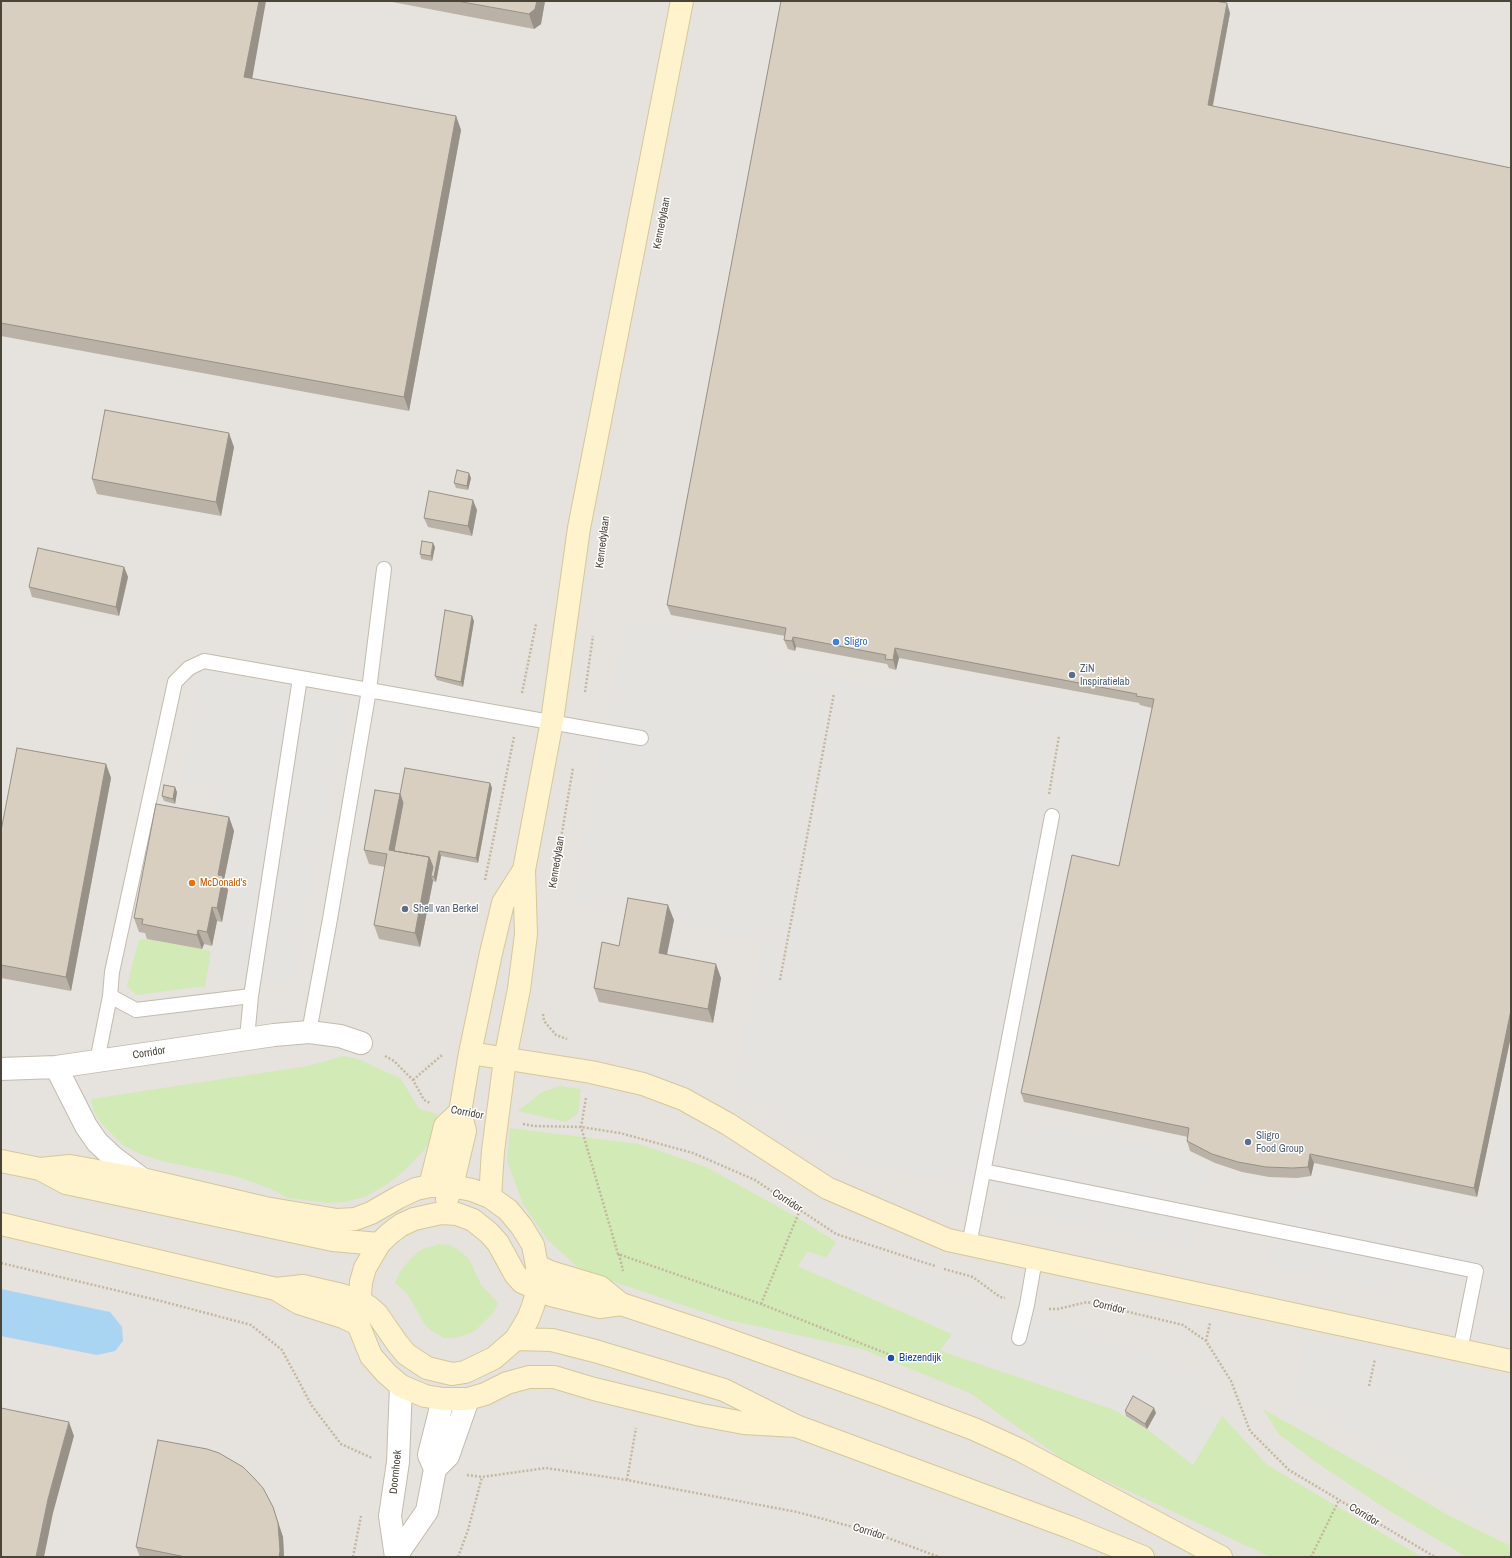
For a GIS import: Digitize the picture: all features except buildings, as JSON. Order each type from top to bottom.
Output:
[{"type":"main road","name":"Kennedylaan","points":[[490,1197],[493,1151],[505,1059],[519,989],[526,934],[524,870],[552,721],[579,528],[682,1]]},
{"type":"main road","name":"Kennedylaan","points":[[441,1213],[452,1186],[465,1131],[460,1112],[470,1053],[503,903],[524,870]]},
{"type":"main road","points":[[470,1053],[571,1069],[636,1082],[683,1099],[728,1124],[827,1188],[948,1240],[1511,1361]]},
{"type":"main road","points":[[430,1186],[445,1126],[460,1112]]},
{"type":"main road","points":[[1,1161],[40,1169],[66,1183],[333,1240],[379,1244]]},
{"type":"main road","points":[[40,1169],[70,1166],[142,1179],[265,1208],[337,1220],[355,1219],[371,1213],[416,1189],[430,1186],[452,1186],[472,1190],[490,1197],[508,1210],[522,1227],[533,1245],[537,1266],[538,1289],[528,1319],[516,1339],[494,1358],[466,1372],[452,1374],[427,1368],[406,1354],[377,1314],[359,1301],[342,1295],[303,1286],[276,1289]]},
{"type":"main road","points":[[621,1304],[600,1307],[552,1295],[522,1282],[508,1262],[498,1243],[489,1233],[473,1220],[457,1214],[441,1213],[414,1219],[401,1225],[379,1244],[365,1268],[361,1282],[358,1324],[371,1356],[386,1373],[401,1386],[425,1396],[443,1399],[468,1399],[485,1394],[507,1383],[529,1377],[554,1378],[701,1415],[744,1424],[796,1426]]},
{"type":"main road","points":[[1,1224],[276,1289],[299,1303],[343,1317],[358,1324]]},
{"type":"main road","points":[[537,1266],[550,1272],[600,1287],[621,1304],[880,1394],[974,1429],[1020,1450],[1221,1557]]},
{"type":"main road","points":[[516,1339],[552,1340],[595,1351],[724,1390],[796,1426],[1069,1527],[1143,1557]]},
{"type":"main road","points":[[443,1399],[452,1374]]},
{"type":"street","name":"Corridor","points":[[1,1070],[56,1067],[247,1038],[309,1032],[340,1036],[361,1043]]},
{"type":"street","points":[[56,1067],[86,1126],[97,1142],[113,1158],[142,1179]]},
{"type":"street","name":"Doornhoek","points":[[396,1557],[390,1516],[398,1462],[401,1386]]},
{"type":"street","name":"Doornhoek","points":[[396,1557],[427,1511],[435,1469],[429,1455],[443,1399]]},
{"type":"street","points":[[435,1469],[448,1456],[468,1399]]},
{"type":"lane","points":[[309,1032],[369,690],[384,569]]},
{"type":"lane","points":[[97,1061],[110,996],[112,972],[175,682],[189,668],[204,661],[510,715],[552,721],[641,738]]},
{"type":"lane","points":[[247,1038],[251,996],[300,678]]},
{"type":"lane","points":[[969,1245],[1052,816]]},
{"type":"lane","points":[[110,996],[136,1010],[251,996]]},
{"type":"lane","points":[[984,1171],[1476,1271],[1460,1351]]},
{"type":"lane","points":[[1019,1338],[1027,1305],[1035,1259]]},
{"type":"path","name":"Kennedylaan","points":[[552,888],[580,726],[591,658],[593,635]]},
{"type":"path","points":[[780,980],[834,693]]},
{"type":"path","points":[[1048,799],[1059,736]]},
{"type":"path","points":[[541,1007],[544,1022],[556,1035],[570,1041]]},
{"type":"path","name":"Corridor","points":[[361,1043],[394,1061],[413,1080],[424,1100],[439,1107],[460,1112]]},
{"type":"path","name":"Corridor","points":[[498,1119],[534,1126],[582,1127],[620,1133],[693,1153],[755,1180],[836,1234],[973,1277],[1000,1297],[1041,1309],[1058,1309],[1087,1302],[1183,1325],[1206,1341],[1231,1380],[1250,1431],[1289,1470],[1435,1557]]},
{"type":"path","points":[[582,1127],[618,1254],[761,1304],[893,1356],[891,1358]]},
{"type":"path","points":[[761,1304],[800,1210]]},
{"type":"path","points":[[627,1480],[636,1428]]},
{"type":"path","points":[[458,1557],[468,1530],[482,1477]]},
{"type":"path","points":[[1311,1557],[1339,1500]]},
{"type":"path","name":"Corridor","points":[[797,1512],[872,1532],[939,1557]]},
{"type":"shaded area","points":[[1,1],[1511,1],[1511,1557],[1,1557]]},
{"type":"shaded area","points":[[627,617],[774,643],[769,665],[897,691],[901,665],[1150,712],[1117,868],[1060,857],[1006,1116],[1180,1151],[1190,1159],[1210,1166],[1192,1248],[1005,1212],[1009,1192],[859,1164],[803,1137],[732,1090],[764,941],[571,904]]},
{"type":"shaded area","points":[[201,668],[347,704],[293,981],[265,981],[214,976],[243,826],[212,819],[216,791],[182,784]]},
{"type":"shaded area","points":[[1511,1072],[1511,1314],[1489,1309],[1492,1295],[1388,1274],[1384,1291],[1266,1265],[1285,1185],[1305,1191],[1335,1176],[1484,1206]]},
{"type":"shaded area","points":[[836,1242],[962,1286],[1003,1311],[1045,1320],[1066,1321],[1204,1375],[1198,1403],[1222,1416],[1193,1465],[1147,1429],[1156,1413],[1135,1401],[1126,1416],[1112,1409],[940,1350],[952,1334],[798,1266],[808,1251],[826,1258]]},
{"type":"shaded area","points":[[1308,1334],[1511,1377],[1511,1529],[1487,1516],[1294,1395]]},
{"type":"green space","points":[[147,939],[211,951],[205,986],[136,995],[127,986],[139,940]]},
{"type":"green space","points":[[344,1056],[361,1060],[401,1079],[419,1109],[437,1114],[431,1137],[424,1150],[404,1171],[386,1185],[364,1197],[345,1202],[329,1203],[288,1198],[271,1189],[239,1177],[162,1161],[140,1154],[123,1145],[103,1125],[94,1112],[91,1099],[308,1066]]},
{"type":"green space","points":[[560,1086],[581,1089],[578,1113],[566,1122],[518,1111],[542,1092]]},
{"type":"green space","points":[[510,1128],[639,1144],[706,1167],[793,1215],[836,1242],[826,1258],[798,1266],[953,1334],[941,1351],[1112,1409],[1147,1429],[1193,1465],[1222,1416],[1267,1465],[1422,1557],[1271,1557],[1068,1463],[970,1393],[862,1349],[724,1319],[582,1271],[548,1240],[523,1204],[507,1160]]},
{"type":"green space","points":[[440,1244],[450,1245],[469,1259],[481,1285],[498,1303],[494,1312],[476,1330],[454,1338],[444,1338],[429,1329],[423,1322],[406,1292],[395,1283],[400,1272],[411,1258],[423,1249]]},
{"type":"green space","points":[[1263,1409],[1377,1473],[1446,1514],[1511,1546],[1511,1557],[1467,1557],[1388,1510],[1313,1460],[1279,1434]]},
{"type":"water","points":[[1,1289],[110,1312],[122,1327],[123,1341],[115,1351],[97,1355],[1,1336]]},
{"type":"place","name":"Sligro","points":[[836,642]]},
{"type":"place","name":"ZiN Inspiratielab","points":[[1072,675]]},
{"type":"place","name":"McDonald's","points":[[192,883]]},
{"type":"place","name":"Shell van Berkel","points":[[405,909]]},
{"type":"place","name":"Sligro Food Group","points":[[1248,1142]]},
{"type":"place","name":"Biezendijk","points":[[891,1358]]}]
